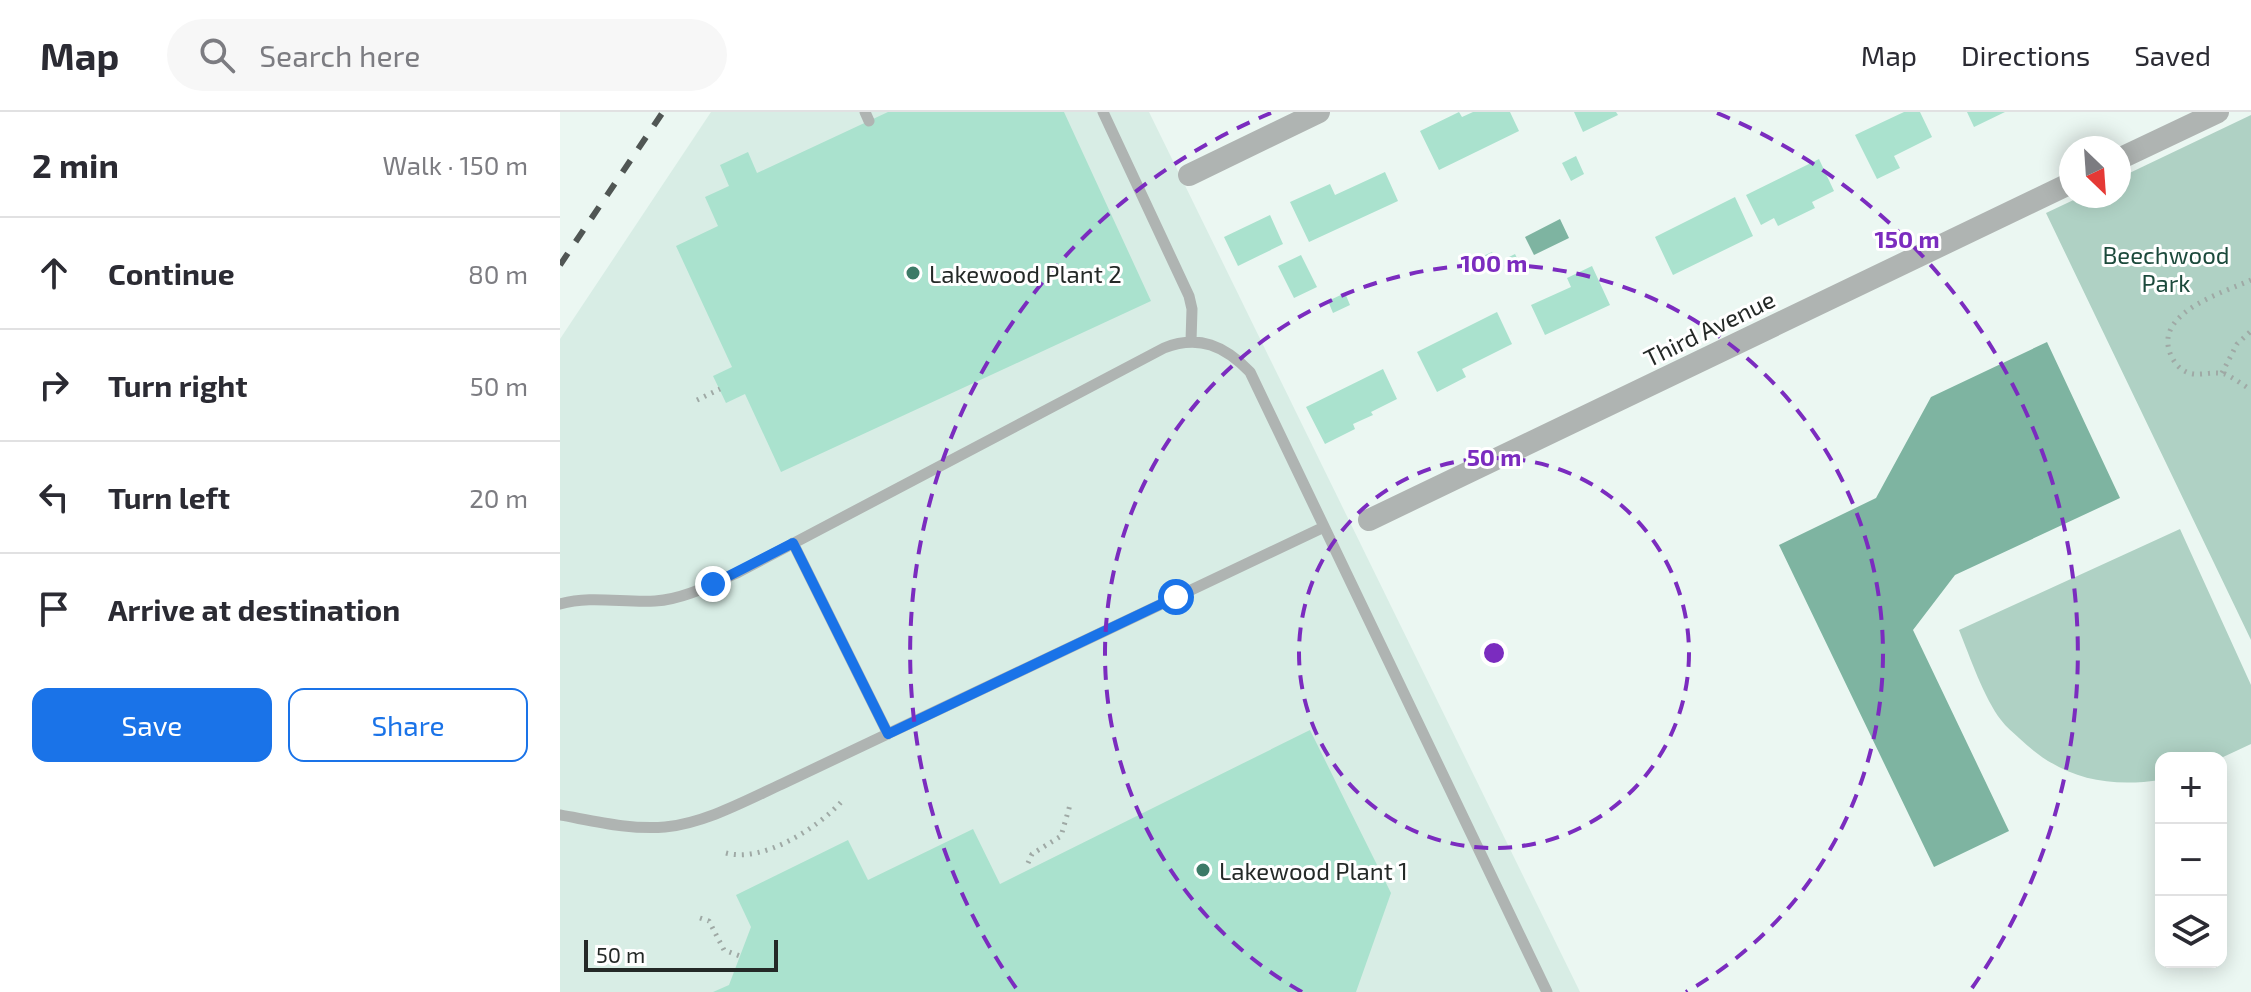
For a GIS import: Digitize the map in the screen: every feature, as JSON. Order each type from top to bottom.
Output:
[{"type":"street","points":[[1189,175],[1319,112]]},
{"type":"street","points":[[2131,153],[2218,112]]},
{"type":"street","name":"Third Avenue","points":[[1369,520],[2059,189]]},
{"type":"lane","points":[[1103,112],[1189,296],[1192,309],[1191,341]]},
{"type":"lane","points":[[560,604],[592,600],[652,601],[677,597],[713,584],[1177,342],[1191,341],[1225,350],[1250,372],[1547,992]]},
{"type":"lane","points":[[560,815],[598,822],[666,827],[686,823],[745,801],[1324,527]]},
{"type":"lane","points":[[793,543],[888,734]]},
{"type":"path","points":[[2251,280],[2187,310],[2175,320],[2167,340],[2169,352],[2181,369],[2191,374],[2222,373],[2251,390]]},
{"type":"path","points":[[2222,373],[2237,344],[2251,331]]},
{"type":"path","points":[[697,400],[720,389]]},
{"type":"path","points":[[726,853],[733,855],[772,848],[813,829],[842,801]]},
{"type":"path","points":[[1028,863],[1032,854],[1061,836],[1070,805]]},
{"type":"path","points":[[700,918],[709,921],[724,950],[740,956]]},
{"type":"shaded area","points":[[711,112],[1149,112],[1580,992],[560,992],[560,339]]},
{"type":"shaded area","points":[[1560,219],[1569,238],[1534,255],[1525,237]]},
{"type":"shaded area","points":[[2047,342],[2120,498],[1955,575],[1913,630],[2009,831],[1934,867],[1779,545],[1876,498],[1931,397]]},
{"type":"green space","name":"Beechwood Park","points":[[2251,115],[2251,640],[2046,213],[2059,207],[2131,208],[2131,172]]},
{"type":"green space","points":[[2180,529],[2251,685],[2251,744],[2227,755],[2227,752],[2155,752],[2155,781],[2102,781],[2067,771],[2035,752],[2001,720],[1983,689],[1959,630]]},
{"type":"building","name":"Lakewood Plant 2","points":[[888,112],[1064,112],[1151,301],[781,472],[745,394],[726,403],[713,376],[732,367],[676,246],[718,226],[705,197],[729,186],[720,165],[748,152],[757,173]]},
{"type":"building","points":[[1459,112],[1462,117],[1473,112],[1510,112],[1519,131],[1439,170],[1420,131]]},
{"type":"building","points":[[1574,112],[1616,112],[1618,115],[1583,132]]},
{"type":"building","points":[[1904,112],[1920,112],[1932,137],[1894,156],[1900,168],[1877,179],[1855,135]]},
{"type":"building","points":[[1967,112],[2005,112],[1974,127]]},
{"type":"building","points":[[1576,156],[1584,174],[1571,181],[1562,163]]},
{"type":"building","points":[[1819,159],[1834,191],[1812,202],[1815,208],[1778,226],[1774,218],[1761,225],[1746,195]]},
{"type":"building","points":[[1385,172],[1398,201],[1309,242],[1290,202],[1330,184],[1335,195]]},
{"type":"building","points":[[1735,197],[1753,236],[1673,275],[1655,237]]},
{"type":"building","points":[[1270,215],[1283,244],[1238,266],[1224,237]]},
{"type":"building","points":[[1492,252],[1499,266],[1488,271],[1481,257]]},
{"type":"building","points":[[1515,254],[1523,270],[1513,275],[1505,259]]},
{"type":"building","points":[[1301,255],[1317,287],[1294,298],[1278,266]]},
{"type":"building","points":[[1592,266],[1610,305],[1545,335],[1531,305],[1571,287],[1567,278]]},
{"type":"building","points":[[1345,293],[1350,305],[1333,313],[1328,301]]},
{"type":"building","points":[[1497,312],[1512,344],[1462,369],[1466,377],[1437,392],[1417,352]]},
{"type":"building","points":[[1383,369],[1397,399],[1353,424],[1355,429],[1325,444],[1306,407]]},
{"type":"building","name":"Lakewood Plant 1","points":[[1310,730],[1391,893],[1356,992],[713,992],[729,985],[751,927],[736,895],[848,840],[868,880],[973,829],[1000,884]]},
{"type":"railway","points":[[560,265],[663,112]]},
{"type":"place","name":"Lakewood Plant 2","points":[[913,273]]},
{"type":"place","name":"Lakewood Plant 1","points":[[1203,870]]},
{"type":"route","points":[[713,584],[793,543],[888,734],[1176,597]]}]
